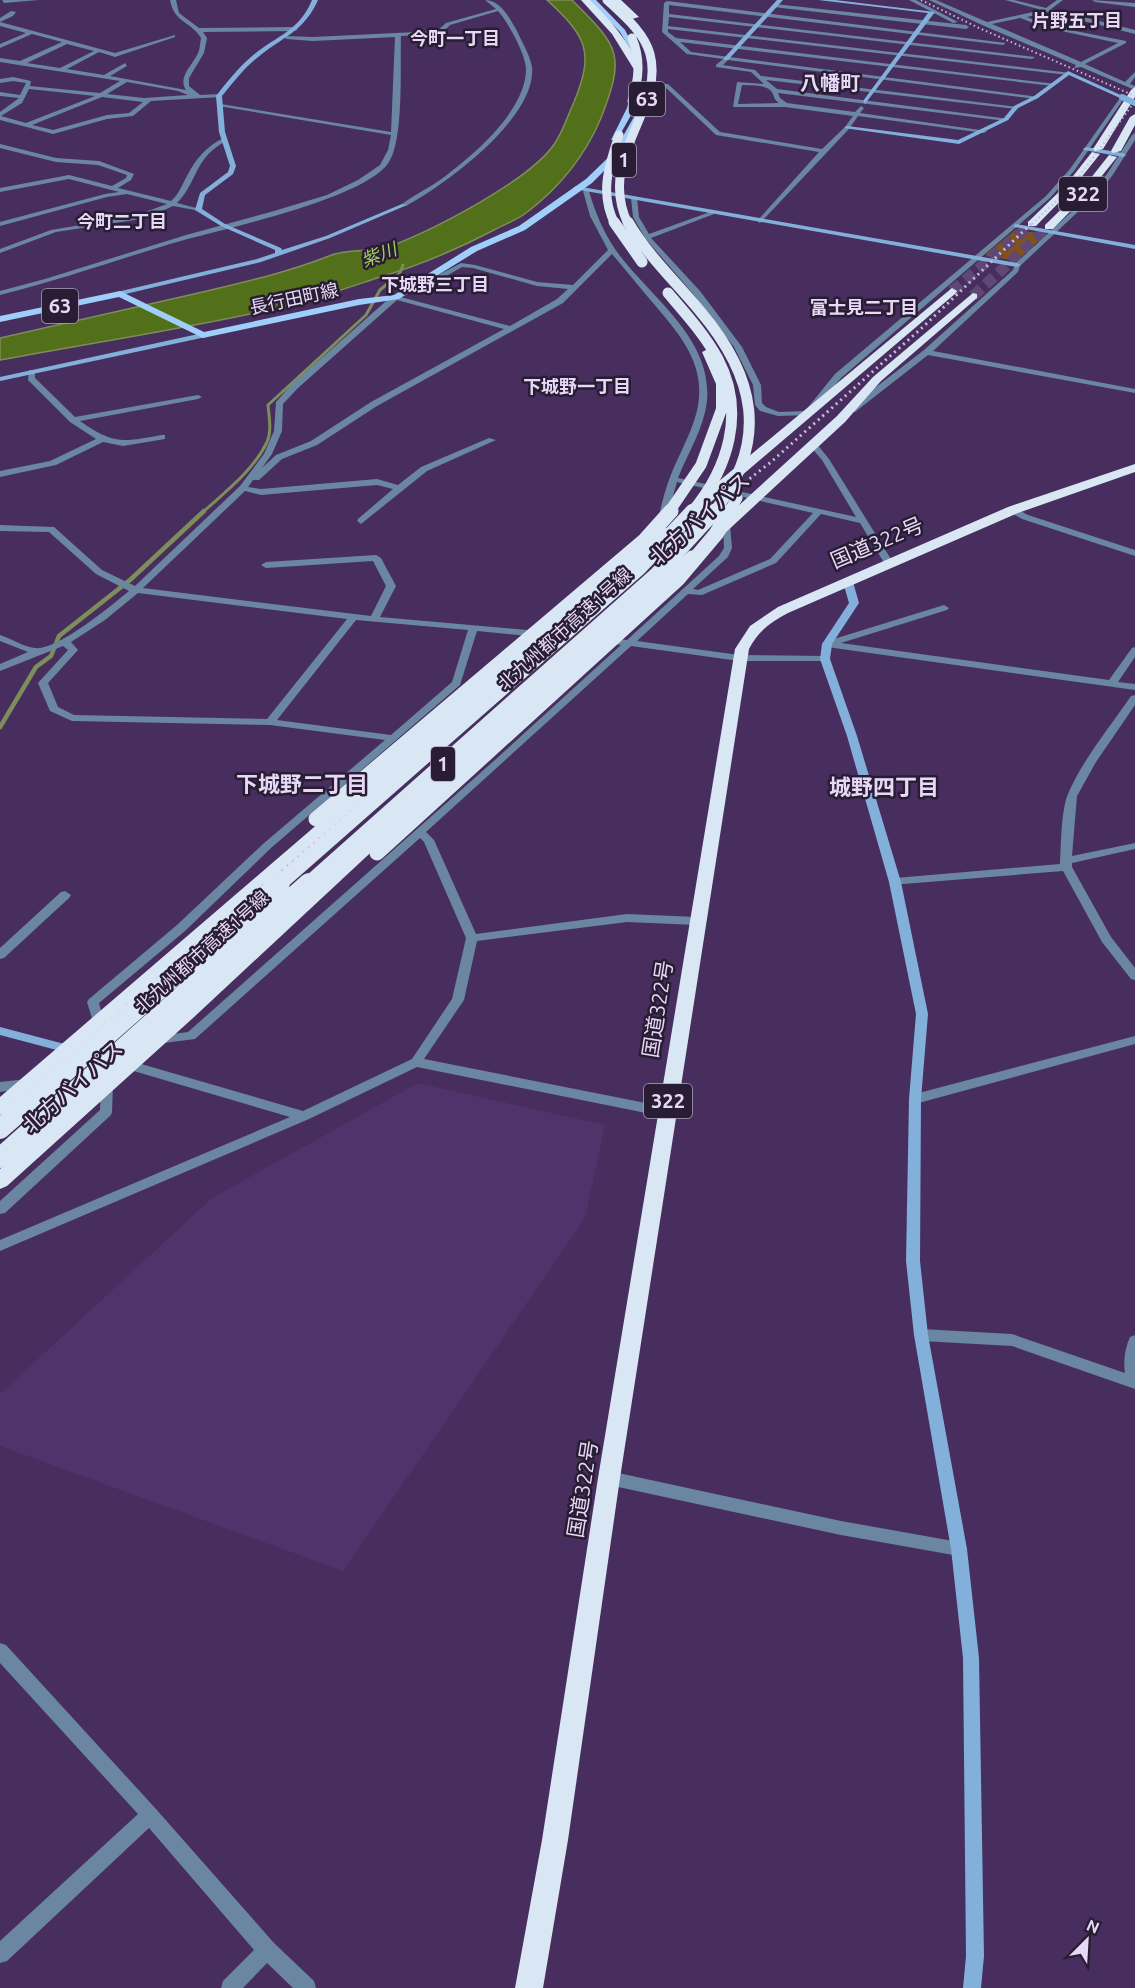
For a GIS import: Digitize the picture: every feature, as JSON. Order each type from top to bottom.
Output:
[{"type":"highway","points":[[585,0],[599,12],[645,70],[656,59],[649,37],[635,17],[616,0]]},
{"type":"highway","name":"北九州都市高速1号線","points":[[0,1158],[680,552],[718,508],[742,467],[748,446],[750,425],[749,404],[739,367],[728,347],[642,243],[623,213],[620,198],[620,172],[648,92],[645,70],[632,38],[594,0]]},
{"type":"highway","name":"北九州都市高速1号線","points":[[608,0],[627,17],[650,48],[645,70],[638,81],[607,171],[605,198],[616,229],[649,270]]},
{"type":"highway","name":"322","points":[[1032,224],[1069,187],[1131,87]]},
{"type":"highway","name":"322","points":[[1051,230],[1117,154],[1135,117]]},
{"type":"highway","name":"北九州都市高速1号線","points":[[0,1129],[625,580],[681,527],[713,486],[723,465],[732,424],[732,404],[721,366],[711,347],[664,288]]},
{"type":"highway","name":"北方バイパス","points":[[0,1108],[656,540],[952,291]]},
{"type":"highway","name":"北方バイパス","points":[[0,1181],[187,1013],[448,772],[726,525],[841,419],[878,380],[973,296]]},
{"type":"highway","points":[[228,910],[316,819],[644,541],[684,497],[697,477],[714,436],[723,395],[722,384],[715,366],[686,314]]},
{"type":"highway","points":[[187,1013],[306,916],[377,853],[653,603],[700,556],[730,512],[750,470],[755,447],[755,426],[749,404]]},
{"type":"highway","name":"国道322号","points":[[529,1988],[555,1840],[696,921],[739,658],[744,643],[757,625],[776,614],[1013,510],[1135,468]]},
{"type":"main road","name":"長行田町線","points":[[576,188],[608,149],[631,108],[639,76],[636,50],[623,31],[594,0]]},
{"type":"main road","name":"長行田町線","points":[[199,333],[358,302],[396,297],[474,249],[522,228],[589,181],[617,153],[645,105],[654,72],[648,42],[629,18],[608,0]]},
{"type":"main road","name":"63","points":[[2,318],[122,295]]},
{"type":"main road","points":[[122,295],[199,333]]},
{"type":"street","points":[[4,0],[36,0]]},
{"type":"street","points":[[4,0],[13,12]]},
{"type":"street","points":[[173,0],[173,7],[179,18],[198,30],[204,38],[201,53],[186,78],[186,86],[194,95]]},
{"type":"street","points":[[219,96],[257,55],[286,37],[307,19],[315,0]]},
{"type":"street","points":[[122,295],[259,261],[328,237],[404,205],[439,185],[496,134],[524,95],[529,68],[511,23],[501,9],[488,0]]},
{"type":"street","points":[[780,0],[718,66],[753,71],[775,91],[1006,119]]},
{"type":"street","points":[[821,0],[932,12]]},
{"type":"street","points":[[912,0],[932,12],[1135,103]]},
{"type":"street","points":[[932,0],[1131,87]]},
{"type":"street","points":[[1008,0],[1135,33]]},
{"type":"street","points":[[984,24],[1046,11],[1060,0]]},
{"type":"street","points":[[1095,0],[1135,5]]},
{"type":"street","points":[[1003,43],[667,3],[665,15],[666,32],[689,53],[1036,97]]},
{"type":"street","points":[[775,6],[966,27]]},
{"type":"street","points":[[286,37],[313,39],[439,33],[448,24],[501,9]]},
{"type":"street","points":[[0,12],[13,12]]},
{"type":"street","points":[[0,20],[13,12]]},
{"type":"street","points":[[760,221],[823,151],[847,128],[932,12]]},
{"type":"street","points":[[665,15],[1032,57]]},
{"type":"street","points":[[1020,16],[1049,27],[1122,42]]},
{"type":"street","points":[[0,24],[116,55],[173,36]]},
{"type":"street","points":[[665,27],[1068,73]]},
{"type":"street","points":[[198,30],[295,29]]},
{"type":"street","points":[[0,46],[30,33]]},
{"type":"street","points":[[0,293],[45,283],[109,260],[223,225],[289,210],[351,185],[381,168],[387,160],[394,134],[398,34]]},
{"type":"street","points":[[1068,73],[1065,69],[1135,38]]},
{"type":"street","points":[[675,40],[1053,84]]},
{"type":"street","points":[[21,63],[65,43]]},
{"type":"street","points":[[61,70],[98,51]]},
{"type":"street","points":[[0,60],[179,89],[194,95]]},
{"type":"street","points":[[105,77],[125,65]]},
{"type":"street","points":[[847,128],[959,142],[1006,119],[1016,107],[1036,97],[1068,73]]},
{"type":"street","name":"322","points":[[1131,87],[1135,74]]},
{"type":"street","points":[[759,77],[1016,107]]},
{"type":"street","points":[[0,81],[13,79],[28,82],[20,102],[1,114]]},
{"type":"street","points":[[28,124],[98,97],[125,81]]},
{"type":"street","points":[[768,86],[739,83],[735,106],[785,105],[984,130]]},
{"type":"street","points":[[666,85],[718,134],[823,151]]},
{"type":"street","points":[[27,87],[98,97],[149,100],[194,95],[219,96]]},
{"type":"street","points":[[775,91],[777,99],[785,105]]},
{"type":"street","points":[[0,94],[22,97]]},
{"type":"street","points":[[198,210],[202,194],[231,173],[233,166],[224,140],[219,96]]},
{"type":"street","points":[[634,198],[636,217],[647,237],[697,293],[738,347],[757,385],[758,403],[763,409],[778,414],[807,413],[838,375],[1016,226],[1093,151],[1122,97]]},
{"type":"street","points":[[1,114],[56,132],[107,117],[131,115],[149,100]]},
{"type":"street","points":[[221,106],[394,134]]},
{"type":"street","points":[[1093,151],[1117,154],[1135,135]]},
{"type":"street","points":[[0,251],[62,229],[112,222],[153,212],[173,203],[182,194],[196,164],[215,144],[224,140]]},
{"type":"street","points":[[0,146],[56,160],[99,163],[131,174],[129,179],[114,187]]},
{"type":"street","points":[[0,190],[69,177],[114,187],[198,210],[223,225],[279,249],[278,254]]},
{"type":"street","points":[[576,188],[1017,265]]},
{"type":"street","points":[[586,191],[593,216],[612,250],[691,345],[704,381],[704,408],[674,479],[656,540]]},
{"type":"street","points":[[0,224],[108,195],[135,193]]},
{"type":"street","points":[[647,237],[712,213]]},
{"type":"street","points":[[1016,226],[1051,230],[1135,247]]},
{"type":"street","points":[[841,419],[927,352],[1016,271],[1017,265],[1051,230]]},
{"type":"street","points":[[245,485],[260,476],[279,457],[314,443],[374,404],[560,301],[612,250]]},
{"type":"street","points":[[417,283],[424,285],[461,265],[473,266],[537,284],[574,287]]},
{"type":"street","points":[[0,668],[65,642],[102,618],[136,590],[245,485],[268,454],[278,431],[279,404],[295,386],[396,297],[509,328]]},
{"type":"street","points":[[0,380],[199,333]]},
{"type":"street","points":[[927,352],[1135,391]]},
{"type":"street","points":[[32,372],[31,378],[73,420],[100,440],[121,445],[162,437]]},
{"type":"street","points":[[73,420],[198,397]]},
{"type":"street","points":[[0,474],[53,463],[100,440]]},
{"type":"street","points":[[361,521],[424,469],[492,440]]},
{"type":"street","points":[[813,445],[825,459],[890,564]]},
{"type":"street","points":[[674,479],[862,521]]},
{"type":"street","points":[[245,485],[261,492],[377,482],[399,488]]},
{"type":"street","points":[[1013,510],[1025,517],[1135,554]]},
{"type":"street","points":[[686,591],[699,593],[773,561],[819,512]]},
{"type":"street","points":[[156,1041],[191,1036],[420,833],[723,557],[728,548],[726,525]]},
{"type":"street","points":[[0,528],[51,529],[91,568],[111,582],[136,590],[374,620],[473,630],[629,641],[739,658],[825,659]]},
{"type":"street","points":[[266,565],[376,558],[391,586],[374,620]]},
{"type":"street","points":[[849,582],[854,603],[827,644],[825,659],[852,736],[895,882],[922,1014],[915,1099],[913,1261],[921,1335],[959,1549],[971,1658],[975,1956],[972,1988]]},
{"type":"street","points":[[827,644],[944,608]]},
{"type":"street","points":[[270,722],[354,617]]},
{"type":"street","points":[[98,1022],[93,1002],[181,928],[267,846],[457,683],[473,630]]},
{"type":"street","points":[[0,638],[36,652]]},
{"type":"street","points":[[65,642],[73,650],[43,683],[54,709],[72,718],[270,722],[394,738]]},
{"type":"street","points":[[827,644],[1135,687]]},
{"type":"street","points":[[1113,684],[1135,650]]},
{"type":"street","points":[[1135,698],[1090,762],[1072,795],[1066,842],[1066,864],[1106,939],[1135,976]]},
{"type":"street","points":[[0,1246],[304,1116],[416,1062],[458,1000],[472,938],[429,840],[420,833]]},
{"type":"street","points":[[895,882],[1066,864],[1135,846]]},
{"type":"street","points":[[0,955],[65,895]]},
{"type":"street","points":[[472,938],[627,918],[696,921]]},
{"type":"street","points":[[0,1031],[129,1065],[304,1116]]},
{"type":"street","points":[[915,1099],[1135,1040]]},
{"type":"street","points":[[416,1062],[666,1112]]},
{"type":"street","points":[[0,1087],[27,1084]]},
{"type":"street","points":[[0,1209],[106,1112],[107,1084]]},
{"type":"street","points":[[921,1335],[1012,1340],[1135,1382]]},
{"type":"street","points":[[1135,1341],[1131,1356],[1132,1377],[1135,1382]]},
{"type":"street","points":[[609,1478],[841,1528],[959,1549]]},
{"type":"street","points":[[0,1651],[150,1815],[267,1950],[307,1988]]},
{"type":"street","points":[[0,1954],[150,1815]]},
{"type":"street","points":[[230,1988],[267,1950]]},
{"type":"shaded area","points":[[1015,230],[1039,233],[1044,236],[1017,261],[987,256],[986,254]]},
{"type":"shaded area","points":[[418,1083],[605,1125],[585,1218],[343,1571],[0,1446],[0,1394],[212,1198]]},
{"type":"water","name":"紫川","points":[[547,0],[572,0],[600,29],[613,53],[614,79],[595,132],[579,158],[549,193],[515,220],[422,263],[309,300],[215,321],[0,360],[0,338],[246,282],[336,254],[391,246],[455,216],[504,188],[543,157],[555,143],[574,102],[584,70],[583,45],[578,35],[571,24]]},
{"type":"waterway","name":"紫川","points":[[203,512],[255,462],[267,442],[270,424],[268,405],[366,315],[380,290],[400,273],[403,265]]},
{"type":"waterway","points":[[0,727],[36,667],[51,656],[59,636],[130,580],[204,511]]},
{"type":"tunnel","points":[[952,291],[1032,224]]},
{"type":"tunnel","points":[[973,296],[1049,227]]},
{"type":"railway","points":[[921,0],[979,28],[1135,96]]},
{"type":"railway","points":[[1032,224],[1073,185],[1135,101]]},
{"type":"railway","points":[[707,512],[771,462],[924,326],[1033,222]]},
{"type":"railway","points":[[266,885],[709,511]]},
{"type":"railway","points":[[0,1119],[267,883]]},
{"type":"district","name":"片野五丁目","points":[[1077,21]]},
{"type":"district","name":"今町一丁目","points":[[455,39]]},
{"type":"district","name":"八幡町","points":[[830,83]]},
{"type":"district","name":"今町二丁目","points":[[122,222]]},
{"type":"district","name":"下城野三丁目","points":[[435,285]]},
{"type":"district","name":"富士見二丁目","points":[[864,308]]},
{"type":"district","name":"下城野一丁目","points":[[577,387]]},
{"type":"district","name":"下城野二丁目","points":[[302,784]]},
{"type":"district","name":"城野四丁目","points":[[884,787]]}]
